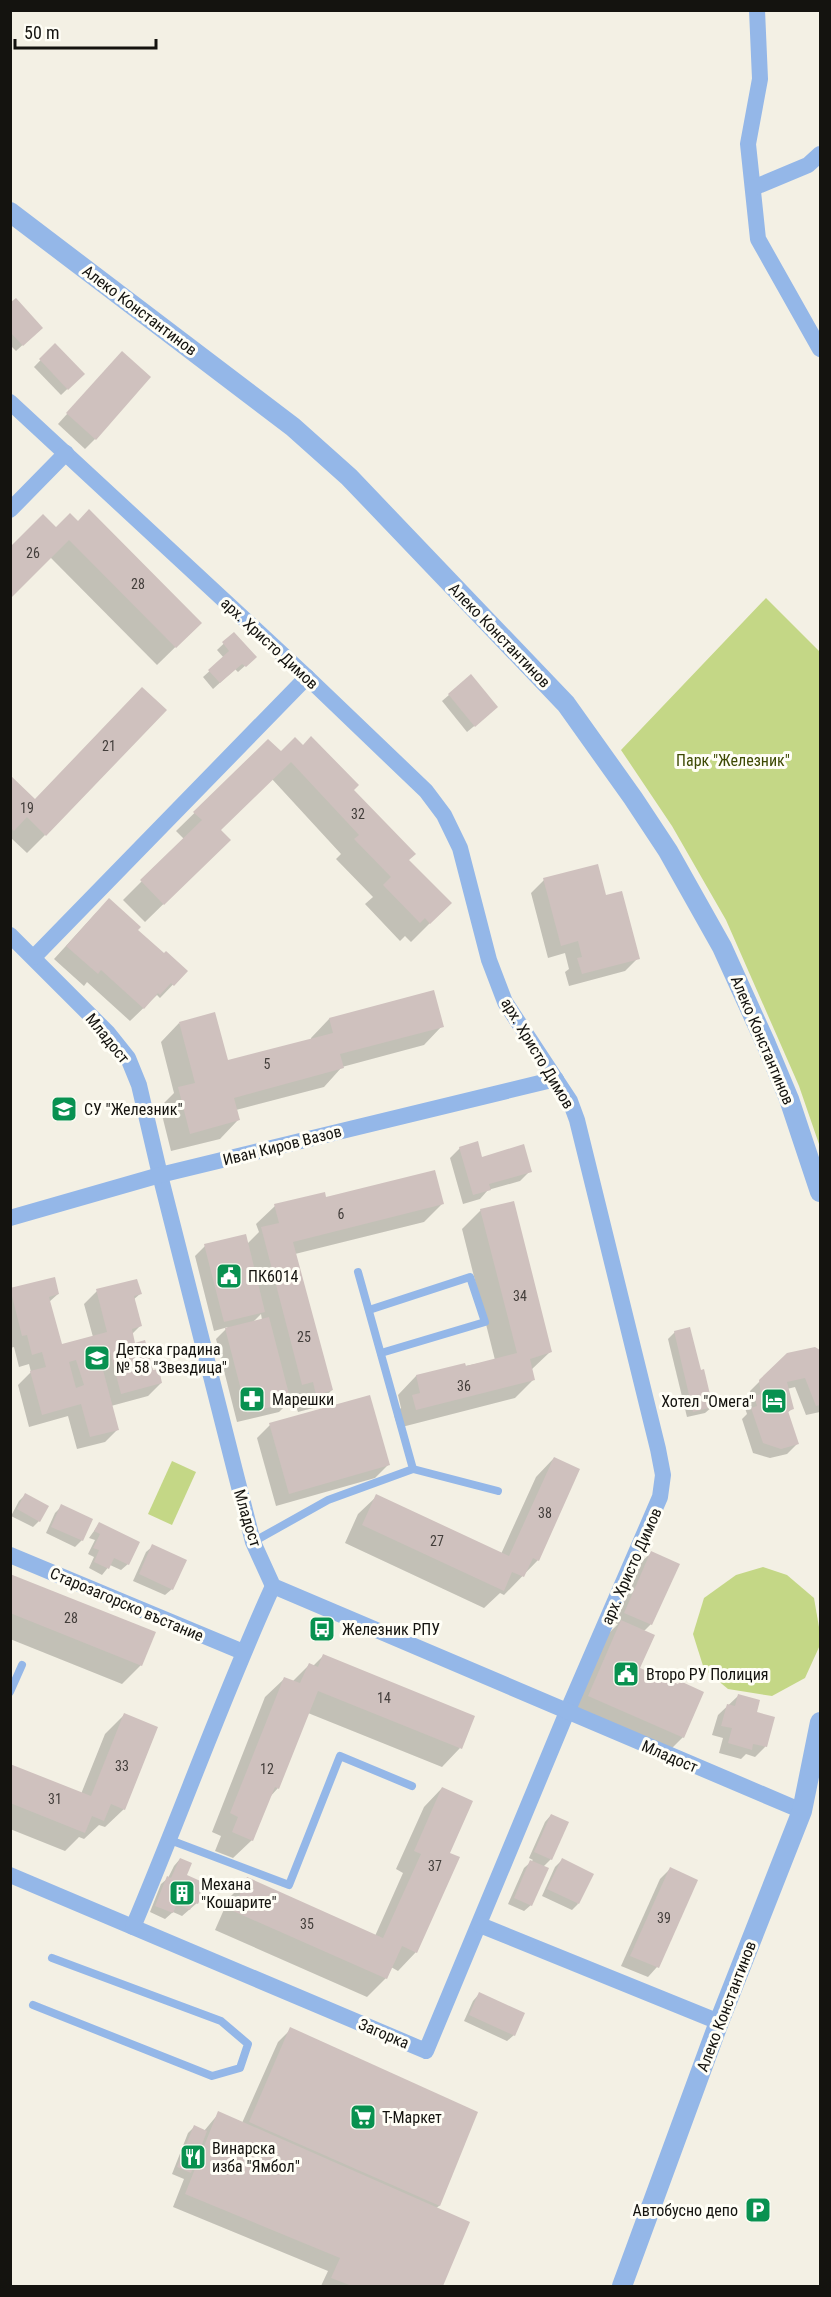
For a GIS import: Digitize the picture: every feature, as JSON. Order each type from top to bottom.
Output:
[{"type":"street","points":[[757,10],[760,79],[748,144],[758,239],[820,349]]},
{"type":"street","points":[[753,188],[808,165],[820,154]]},
{"type":"street","name":"Алеко Константинов","points":[[10,213],[293,427],[349,477],[566,704],[668,851],[722,947],[789,1100],[820,1192]]},
{"type":"street","name":"арх. Христо Димов","points":[[10,402],[307,677],[426,791],[444,815],[460,848],[489,960],[505,1002],[570,1101],[577,1120],[663,1475],[660,1497],[567,1712],[480,1925]]},
{"type":"street","points":[[10,510],[66,453]]},
{"type":"street","points":[[34,957],[307,677]]},
{"type":"street","name":"Младост","points":[[10,935],[108,1033],[128,1058],[139,1085],[253,1542],[273,1586],[802,1811]]},
{"type":"street","name":"Иван Киров Вазов","points":[[10,1218],[160,1175],[556,1079]]},
{"type":"street","name":"Старозагорско въстание","points":[[10,1555],[243,1652]]},
{"type":"street","points":[[133,1927],[170,1840],[243,1652],[273,1586]]},
{"type":"street","name":"Алеко Константинов","points":[[622,2286],[719,2022],[815,1780],[820,1722]]},
{"type":"street","name":"Загорка","points":[[10,1875],[426,2051],[480,1925]]},
{"type":"street","points":[[480,1925],[719,2022]]},
{"type":"lane","points":[[358,1272],[413,1469]]},
{"type":"lane","points":[[369,1310],[470,1277],[485,1322],[381,1353]]},
{"type":"lane","points":[[253,1542],[328,1500],[413,1469],[498,1491]]},
{"type":"lane","points":[[10,1692],[22,1665]]},
{"type":"lane","points":[[170,1840],[289,1885],[340,1756],[412,1786]]},
{"type":"lane","points":[[33,2005],[212,2076],[240,2068],[248,2044],[221,2021],[52,1958]]},
{"type":"green space","name":"Парк \"Железник\"","points":[[766,598],[820,652],[820,1147],[799,1086],[726,920],[672,826],[621,750]]},
{"type":"green space","points":[[172,1461],[196,1472],[172,1525],[148,1514]]},
{"type":"green space","points":[[763,1567],[787,1575],[814,1598],[820,1633],[820,1645],[805,1678],[772,1696],[728,1689],[704,1669],[693,1634],[704,1598],[736,1575]]},
{"type":"building","points":[[16,298],[43,328],[23,346],[10,332],[10,303]]},
{"type":"building","points":[[55,343],[85,374],[68,390],[39,359]]},
{"type":"building","points":[[122,351],[151,377],[96,440],[66,413]]},
{"type":"building","points":[[89,509],[202,623],[176,648],[69,540],[10,599],[10,547],[43,514],[56,527],[70,513],[78,521]]},
{"type":"building","points":[[234,632],[257,657],[246,667],[242,664],[220,683],[208,670],[229,651],[222,642]]},
{"type":"building","points":[[471,674],[498,707],[475,727],[448,694]]},
{"type":"building","points":[[142,687],[167,710],[46,836],[27,817],[14,831],[10,827],[10,775],[35,799]]},
{"type":"building","points":[[311,736],[359,785],[354,790],[416,854],[409,860],[452,903],[430,924],[425,918],[420,923],[383,885],[391,877],[354,839],[359,835],[291,762],[221,830],[231,840],[164,905],[140,880],[202,820],[193,812],[268,739],[281,751],[295,737],[303,745]]},
{"type":"building","points":[[598,864],[606,895],[622,891],[640,959],[582,974],[577,958],[582,957],[578,941],[561,946],[543,878]]},
{"type":"building","points":[[109,898],[141,927],[138,930],[188,971],[174,986],[171,983],[160,995],[158,993],[144,1009],[101,970],[98,974],[66,946]]},
{"type":"building","points":[[434,990],[444,1027],[340,1054],[344,1068],[234,1098],[240,1120],[190,1134],[178,1087],[195,1083],[179,1022],[215,1012],[228,1060],[333,1033],[329,1018]]},
{"type":"building","points":[[478,1141],[482,1157],[524,1144],[532,1172],[489,1184],[491,1190],[473,1195],[459,1147]]},
{"type":"building","points":[[435,1170],[444,1204],[293,1242],[333,1390],[316,1395],[313,1382],[302,1385],[261,1227],[279,1223],[274,1204],[325,1192],[326,1197]]},
{"type":"building","points":[[514,1201],[552,1352],[530,1359],[535,1380],[416,1410],[412,1395],[420,1393],[416,1375],[465,1363],[466,1366],[517,1353],[480,1209]]},
{"type":"building","points":[[246,1234],[265,1312],[224,1322],[204,1244]]},
{"type":"building","points":[[55,1277],[59,1294],[49,1297],[62,1344],[107,1332],[96,1289],[137,1279],[142,1294],[134,1296],[142,1326],[132,1329],[135,1343],[145,1340],[153,1370],[159,1369],[162,1383],[121,1394],[110,1352],[99,1355],[119,1430],[90,1437],[81,1404],[42,1415],[30,1371],[46,1367],[42,1352],[32,1355],[27,1335],[22,1336],[10,1288]],"holes":[[[76,1360],[84,1385],[76,1388],[69,1362]]]},
{"type":"building","points":[[269,1317],[291,1402],[247,1413],[225,1328]]},
{"type":"building","points":[[690,1327],[701,1370],[704,1369],[713,1407],[693,1412],[674,1331]]},
{"type":"building","name":"Хотел \"Омега\"","points":[[815,1347],[820,1350],[820,1405],[816,1406],[805,1378],[787,1382],[794,1409],[788,1411],[799,1444],[781,1449],[763,1443],[751,1408],[757,1406],[754,1396],[761,1394],[759,1380],[787,1353]]},
{"type":"building","points":[[370,1395],[390,1465],[289,1494],[269,1423]]},
{"type":"building","points":[[554,1457],[580,1469],[539,1561],[533,1558],[524,1577],[512,1572],[504,1591],[362,1525],[376,1494],[509,1556]]},
{"type":"building","points":[[25,1493],[49,1506],[40,1522],[17,1509]]},
{"type":"building","points":[[61,1504],[93,1519],[83,1541],[51,1527]]},
{"type":"building","points":[[99,1522],[140,1542],[129,1565],[114,1558],[109,1569],[94,1562],[99,1550],[93,1548],[100,1534],[94,1531]]},
{"type":"building","points":[[152,1544],[187,1560],[173,1590],[139,1574]]},
{"type":"building","points":[[651,1551],[680,1564],[652,1625],[624,1613]]},
{"type":"building","points":[[10,1574],[156,1632],[142,1666],[10,1613]]},
{"type":"building","name":"Второ РУ Полиция","points":[[621,1620],[655,1635],[640,1668],[678,1684],[680,1681],[704,1692],[684,1738],[588,1696]]},
{"type":"building","points":[[323,1654],[475,1716],[462,1749],[318,1691],[279,1789],[275,1787],[253,1841],[232,1832],[238,1817],[230,1813],[284,1677],[300,1683],[309,1663],[318,1667]]},
{"type":"building","points":[[738,1694],[760,1700],[757,1712],[775,1717],[767,1747],[753,1744],[752,1750],[728,1743],[732,1728],[721,1726],[727,1704],[735,1706]]},
{"type":"building","points":[[124,1713],[158,1727],[125,1810],[111,1804],[104,1821],[92,1816],[85,1833],[10,1803],[10,1764],[91,1796]]},
{"type":"building","points":[[442,1787],[473,1801],[450,1853],[460,1857],[417,1953],[402,1946],[387,1979],[233,1911],[247,1877],[383,1938],[421,1854],[414,1851]]},
{"type":"building","points":[[551,1814],[569,1822],[552,1860],[534,1852]]},
{"type":"building","name":"Механа \"Кошарите\"","points":[[180,1858],[192,1863],[187,1875],[207,1884],[198,1904],[193,1902],[190,1910],[177,1904],[173,1913],[155,1906],[167,1876],[171,1878]]},
{"type":"building","points":[[562,1858],[594,1874],[579,1904],[547,1889]]},
{"type":"building","points":[[530,1860],[549,1868],[532,1906],[514,1898]]},
{"type":"building","points":[[670,1867],[698,1880],[659,1968],[630,1956]]},
{"type":"building","points":[[479,1992],[525,2013],[515,2036],[469,2015]]},
{"type":"building","name":"Т-Маркет","points":[[290,2027],[478,2112],[440,2206],[249,2122]]},
{"type":"building","points":[[218,2111],[470,2222],[443,2286],[352,2286],[331,2278],[340,2258],[185,2194]]},
{"type":"building","points":[[194,2125],[207,2131],[191,2173],[177,2167]]},
{"type":"place","name":"СУ \"Железник\"","points":[[64,1109]]},
{"type":"place","name":"ПК6014","points":[[229,1276]]},
{"type":"place","name":"Детска градина № 58 \"Звездица\"","points":[[97,1358]]},
{"type":"place","name":"Марешки","points":[[252,1399]]},
{"type":"place","name":"Хотел \"Омега\"","points":[[774,1401]]},
{"type":"place","name":"Железник РПУ","points":[[322,1629]]},
{"type":"place","name":"Второ РУ Полиция","points":[[626,1674]]},
{"type":"place","name":"Механа \"Кошарите\"","points":[[182,1893]]},
{"type":"place","name":"Т-Маркет","points":[[363,2117]]},
{"type":"place","name":"Винарска изба \"Ямбол\"","points":[[193,2157]]},
{"type":"place","name":"Автобусно депо","points":[[758,2210]]}]
